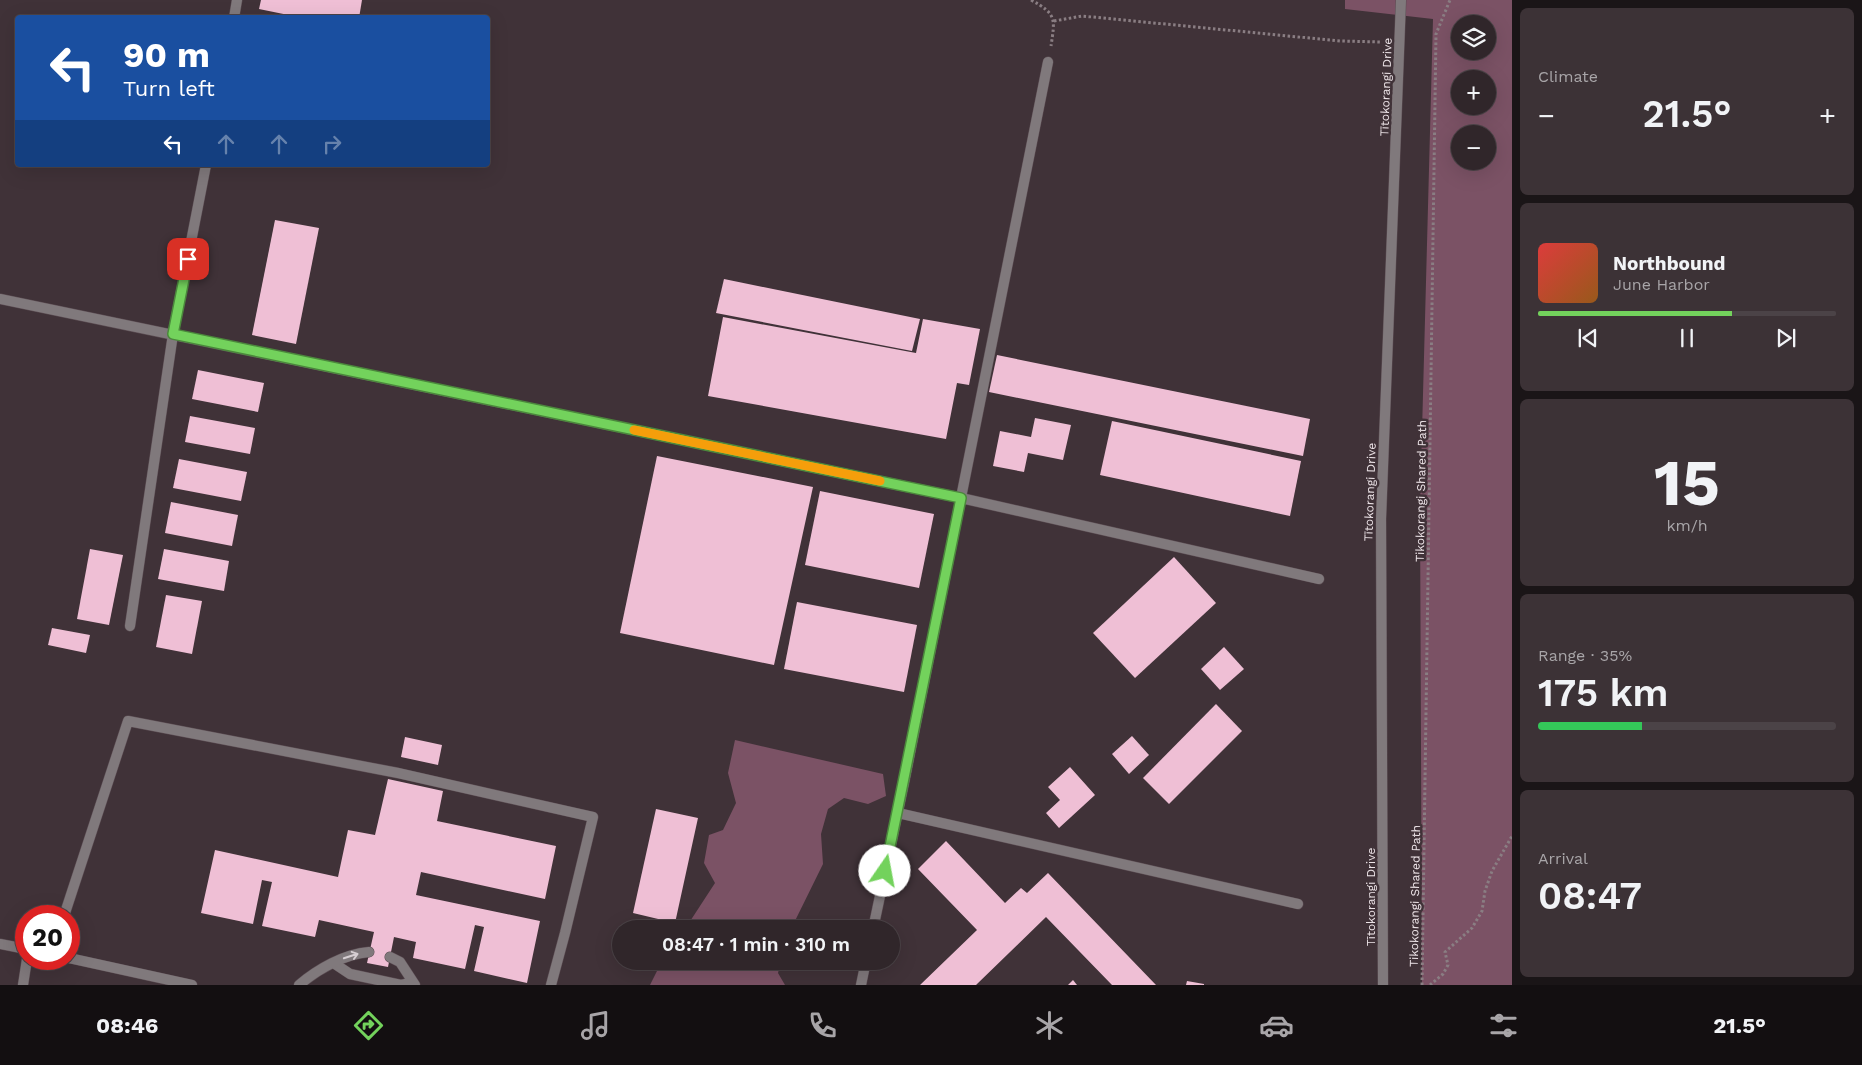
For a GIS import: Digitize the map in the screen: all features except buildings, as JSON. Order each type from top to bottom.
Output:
[{"type":"street","points":[[234,15],[237,0]]},
{"type":"street","name":"Tītokorangi Drive","points":[[1383,985],[1381,519],[1401,0]]},
{"type":"street","points":[[875,920],[1048,62]]},
{"type":"street","points":[[130,626],[173,334],[206,167]]},
{"type":"street","points":[[0,299],[961,498],[1319,579]]},
{"type":"street","points":[[68,905],[128,721],[398,773],[593,817],[551,985]]},
{"type":"street","points":[[898,813],[1298,904]]},
{"type":"street","points":[[0,944],[15,947]]},
{"type":"street","points":[[299,985],[314,974],[349,956],[370,952]]},
{"type":"street","points":[[335,964],[350,974],[401,985],[413,984],[400,962],[390,957]]},
{"type":"street","points":[[80,960],[192,985]]},
{"type":"street","points":[[23,985],[25,970]]},
{"type":"street","points":[[861,985],[864,970]]},
{"type":"path","points":[[1031,0],[1049,12],[1054,21],[1082,16],[1340,41],[1400,42]]},
{"type":"path","name":"Tikokorangi Shared Path","points":[[1422,985],[1436,34],[1450,0]]},
{"type":"path","points":[[1430,985],[1443,974],[1448,965],[1445,952],[1472,928],[1482,911],[1485,891],[1492,871],[1512,836]]},
{"type":"shaded area","points":[[1345,0],[1512,0],[1512,985],[1422,985],[1420,507],[1433,19],[1345,9]]},
{"type":"shaded area","points":[[735,740],[883,774],[886,796],[868,804],[844,798],[828,809],[821,834],[823,864],[795,920],[691,920],[715,883],[704,863],[709,835],[723,830],[736,803],[728,773]]},
{"type":"shaded area","points":[[658,970],[779,970],[778,973],[785,985],[650,985]]},
{"type":"slow traffic","points":[[634,430],[880,481]]},
{"type":"route","points":[[188,259],[173,334],[961,498],[885,871]]}]
